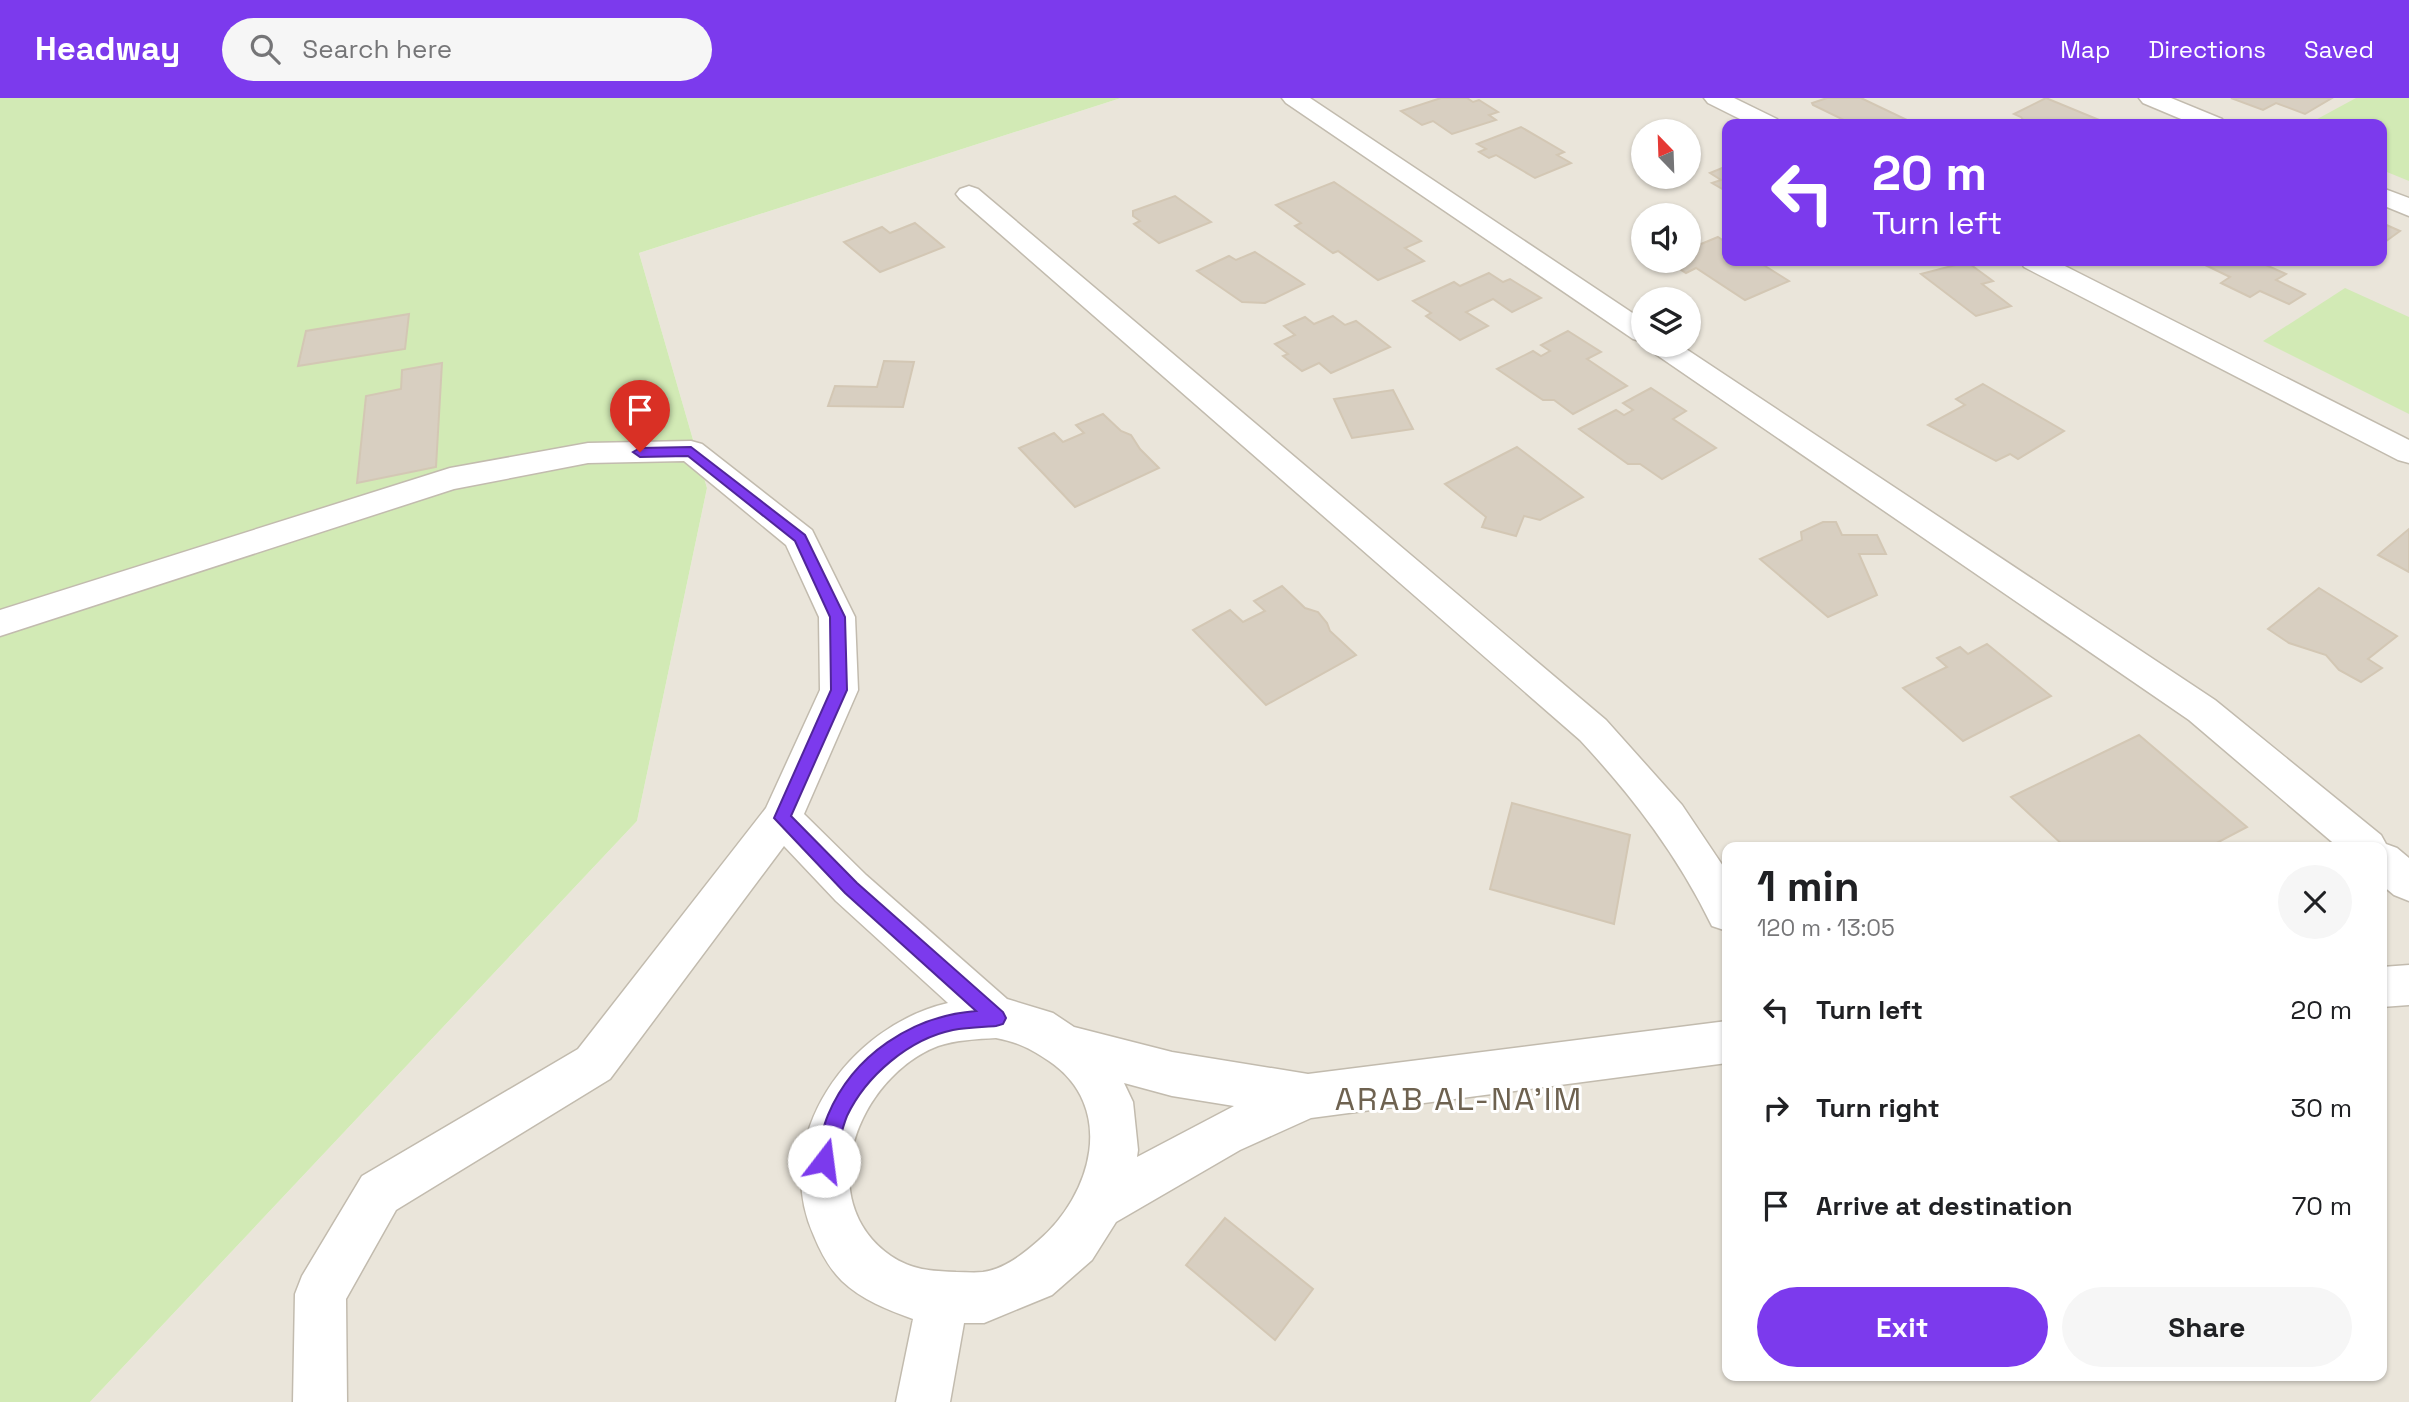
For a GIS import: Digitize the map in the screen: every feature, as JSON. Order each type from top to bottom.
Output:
[{"type":"street","points":[[1294,98],[1631,325]]},
{"type":"street","points":[[1716,98],[1758,119]]},
{"type":"street","points":[[2151,98],[2201,119]]},
{"type":"street","points":[[969,194],[1593,730],[1650,791],[1676,825],[1722,904]]},
{"type":"street","points":[[2387,198],[2409,208]]},
{"type":"street","points":[[2044,266],[2409,453]]},
{"type":"street","points":[[1679,357],[2193,704],[2276,769],[2361,842]]},
{"type":"street","points":[[0,623],[450,479],[588,453],[691,451],[800,538],[837,617],[839,690],[782,818],[594,1064],[379,1193],[320,1294],[320,1402]]},
{"type":"street","points":[[782,818],[851,888],[996,1018]]},
{"type":"street","points":[[2387,864],[2409,883]]},
{"type":"street","points":[[2387,987],[2409,985]]},
{"type":"street","points":[[1070,1047],[1096,1077],[1106,1095],[1112,1117],[1114,1160],[1102,1203],[1077,1243],[1039,1275],[990,1296],[942,1300],[897,1288],[878,1277],[846,1247],[835,1228],[824,1183],[824,1161],[841,1108],[874,1063],[910,1037],[932,1028],[954,1021],[996,1018],[1036,1027],[1070,1047],[1172,1074],[1308,1096]]},
{"type":"street","points":[[1102,1203],[1223,1133],[1308,1096],[1722,1043]]},
{"type":"street","points":[[923,1402],[942,1300]]},
{"type":"shaded area","points":[[1121,98],[2409,98],[2409,1402],[90,1402],[637,821],[707,488],[639,253]]},
{"type":"green space","points":[[0,98],[1121,98],[639,253],[707,488],[637,821],[90,1402],[0,1402]]},
{"type":"green space","points":[[2356,98],[2409,98],[2409,181],[2387,172],[2387,119],[2317,119]]},
{"type":"green space","points":[[2345,288],[2409,317],[2409,414],[2263,341]]},
{"type":"building","points":[[1441,98],[1467,98],[1473,102],[1479,100],[1498,112],[1489,115],[1496,120],[1452,134],[1433,121],[1422,125],[1401,111]]},
{"type":"building","points":[[1827,98],[1861,98],[1905,119],[1842,119],[1812,103]]},
{"type":"building","points":[[2046,98],[2097,119],[2022,119],[2014,114]]},
{"type":"building","points":[[2231,98],[2332,98],[2305,114],[2276,103],[2263,110]]},
{"type":"building","points":[[1521,127],[1564,152],[1557,155],[1571,163],[1535,178],[1496,155],[1489,158],[1479,152],[1486,149],[1477,144]]},
{"type":"building","points":[[1722,168],[1722,189],[1712,183],[1721,180],[1710,173]]},
{"type":"building","points":[[1334,182],[1421,241],[1405,248],[1424,261],[1378,280],[1338,251],[1333,253],[1295,226],[1301,223],[1276,205]]},
{"type":"building","points":[[1175,196],[1211,222],[1159,243],[1134,224],[1140,221],[1133,216],[1133,211]]},
{"type":"building","points":[[915,223],[944,247],[880,272],[844,242],[882,227],[890,233]]},
{"type":"building","points":[[2387,225],[2400,231],[2387,240]]},
{"type":"building","points":[[1718,237],[1722,240],[1722,266],[1765,266],[1789,281],[1745,300],[1701,271],[1701,244]]},
{"type":"building","points":[[1255,252],[1304,284],[1265,303],[1242,302],[1197,271],[1229,256],[1236,260]]},
{"type":"building","points":[[1952,266],[1972,266],[1993,281],[1982,284],[2011,306],[1976,316],[1921,274]]},
{"type":"building","points":[[2207,266],[2268,266],[2286,274],[2276,280],[2305,294],[2289,304],[2260,291],[2250,297],[2221,283],[2230,277]]},
{"type":"building","points":[[1489,273],[1503,282],[1510,279],[1541,298],[1512,312],[1493,299],[1466,312],[1488,326],[1460,340],[1426,316],[1431,313],[1413,301],[1454,282],[1460,286]]},
{"type":"building","points":[[409,314],[405,349],[298,366],[306,331]]},
{"type":"building","points":[[1333,316],[1345,325],[1356,321],[1390,347],[1331,373],[1319,363],[1302,371],[1283,356],[1288,354],[1275,344],[1295,335],[1284,326],[1305,317],[1314,324]]},
{"type":"building","points":[[1568,331],[1601,352],[1587,359],[1627,386],[1573,414],[1554,400],[1543,400],[1497,369],[1533,351],[1541,356],[1550,351],[1541,345]]},
{"type":"building","points":[[884,361],[914,362],[903,407],[828,406],[835,386],[877,387]]},
{"type":"building","points":[[442,363],[436,467],[357,483],[366,396],[401,389],[402,370]]},
{"type":"building","points":[[1983,384],[2064,431],[2018,459],[2010,454],[1996,461],[1928,425],[1965,405],[1956,399]]},
{"type":"building","points":[[1651,388],[1686,411],[1673,419],[1716,448],[1662,479],[1640,464],[1628,464],[1579,429],[1616,410],[1624,415],[1633,410],[1623,403]]},
{"type":"building","points":[[1393,390],[1413,429],[1352,438],[1334,399]]},
{"type":"building","points":[[1103,414],[1121,431],[1131,435],[1140,449],[1159,468],[1075,507],[1019,448],[1054,433],[1063,442],[1084,433],[1076,425]]},
{"type":"building","points":[[1517,447],[1583,497],[1540,520],[1524,516],[1516,536],[1482,527],[1486,517],[1445,484]]},
{"type":"building","points":[[1823,522],[1836,522],[1842,535],[1877,535],[1886,554],[1859,554],[1877,595],[1828,617],[1760,559],[1802,540],[1801,532]]},
{"type":"building","points":[[2409,529],[2409,572],[2378,555]]},
{"type":"building","points":[[1282,586],[1305,608],[1318,612],[1330,631],[1356,655],[1266,705],[1193,630],[1230,610],[1243,622],[1265,611],[1254,601]]},
{"type":"building","points":[[2319,588],[2397,636],[2368,659],[2382,668],[2361,682],[2339,670],[2326,655],[2289,643],[2268,629]]},
{"type":"building","points":[[1987,644],[2051,696],[1963,741],[1903,688],[1947,667],[1937,658],[1960,647],[1968,654]]},
{"type":"building","points":[[2139,735],[2247,827],[2218,842],[2060,842],[2011,797]]},
{"type":"building","points":[[1512,803],[1630,835],[1614,924],[1490,889]]},
{"type":"building","points":[[1225,1218],[1313,1289],[1275,1340],[1186,1265]]},
{"type":"district","name":"ARAB AL-NA'IM","points":[[1459,1099]]},
{"type":"route","points":[[640,452],[691,451],[800,538],[837,617],[839,690],[782,818],[851,888],[996,1018],[954,1021],[932,1028],[910,1037],[874,1063],[858,1081],[836,1118],[824,1161]]}]
